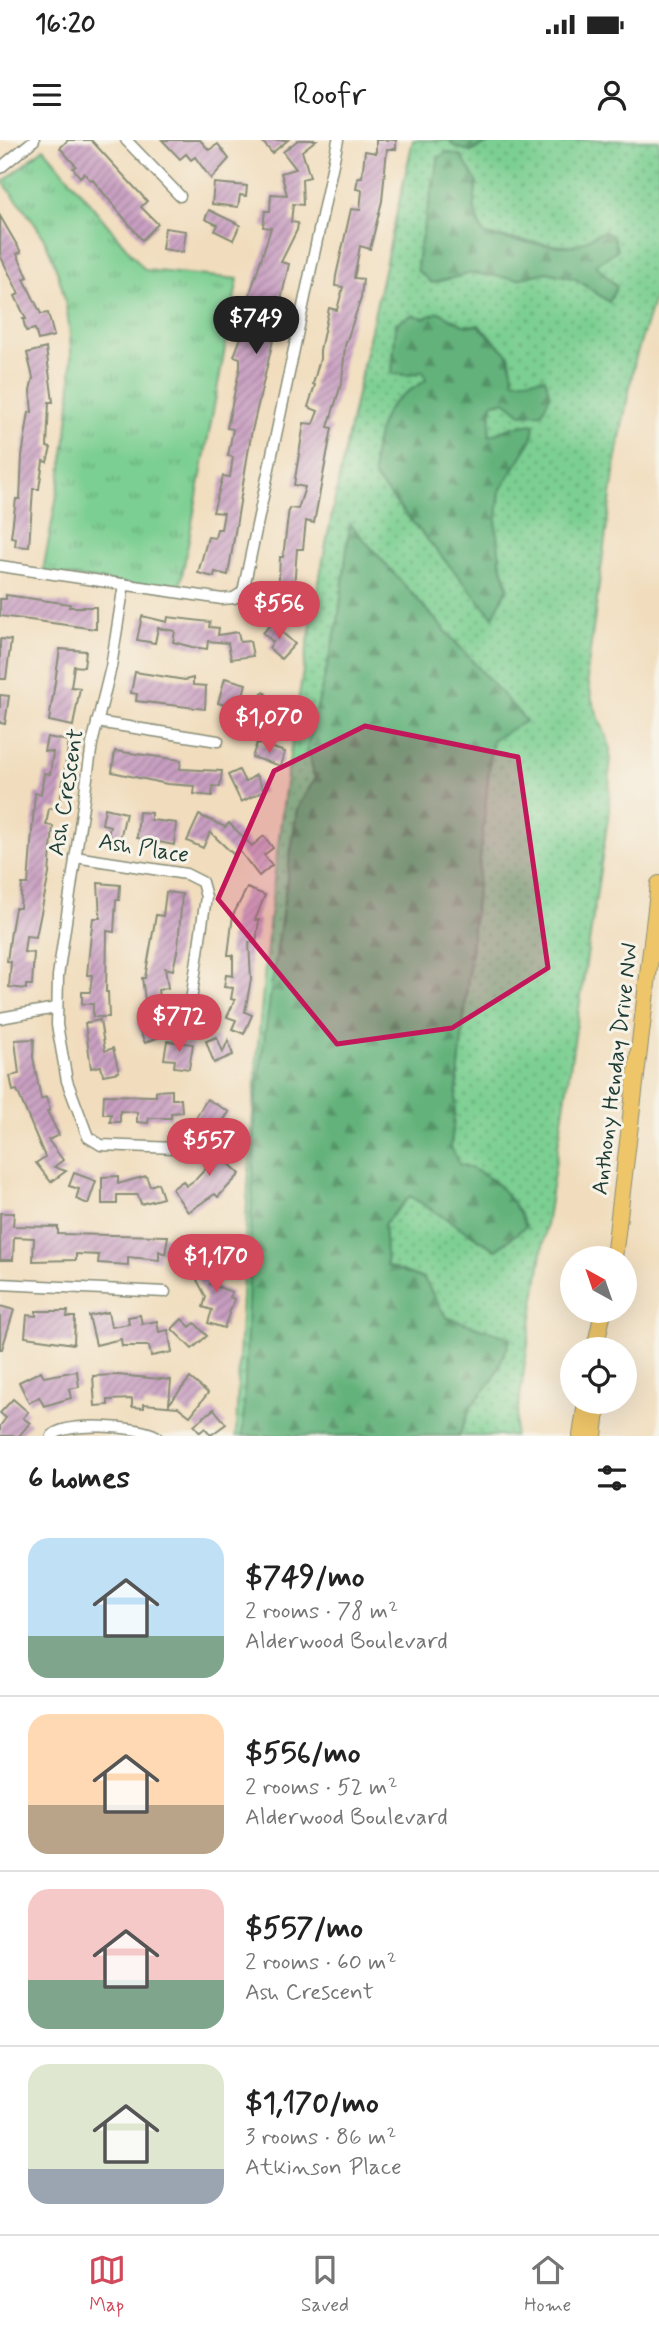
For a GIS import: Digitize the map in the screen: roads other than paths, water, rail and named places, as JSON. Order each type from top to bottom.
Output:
[{"type":"highway","name":"Anthony Henday Drive NW","points":[[615,1246],[659,884]]},
{"type":"highway","points":[[581,1436],[584,1414]]},
{"type":"highway","points":[[594,1436],[597,1414]]},
{"type":"street","points":[[0,169],[34,140]]},
{"type":"street","points":[[127,140],[180,196]]},
{"type":"street","points":[[0,566],[225,599],[239,596],[245,589],[288,369],[338,140]]},
{"type":"street","name":"Ash Crescent","points":[[124,584],[111,667],[97,722],[75,857],[56,1008],[64,1071],[88,1137],[101,1145],[175,1148]]},
{"type":"street","points":[[97,722],[218,741]]},
{"type":"street","name":"Ash Place","points":[[75,857],[186,873],[202,882],[206,897],[190,1008]]},
{"type":"street","points":[[0,1018],[56,1008]]},
{"type":"street","points":[[0,1284],[165,1292]]},
{"type":"street","points":[[52,1436],[64,1427],[75,1427],[139,1430],[156,1436]]}]
